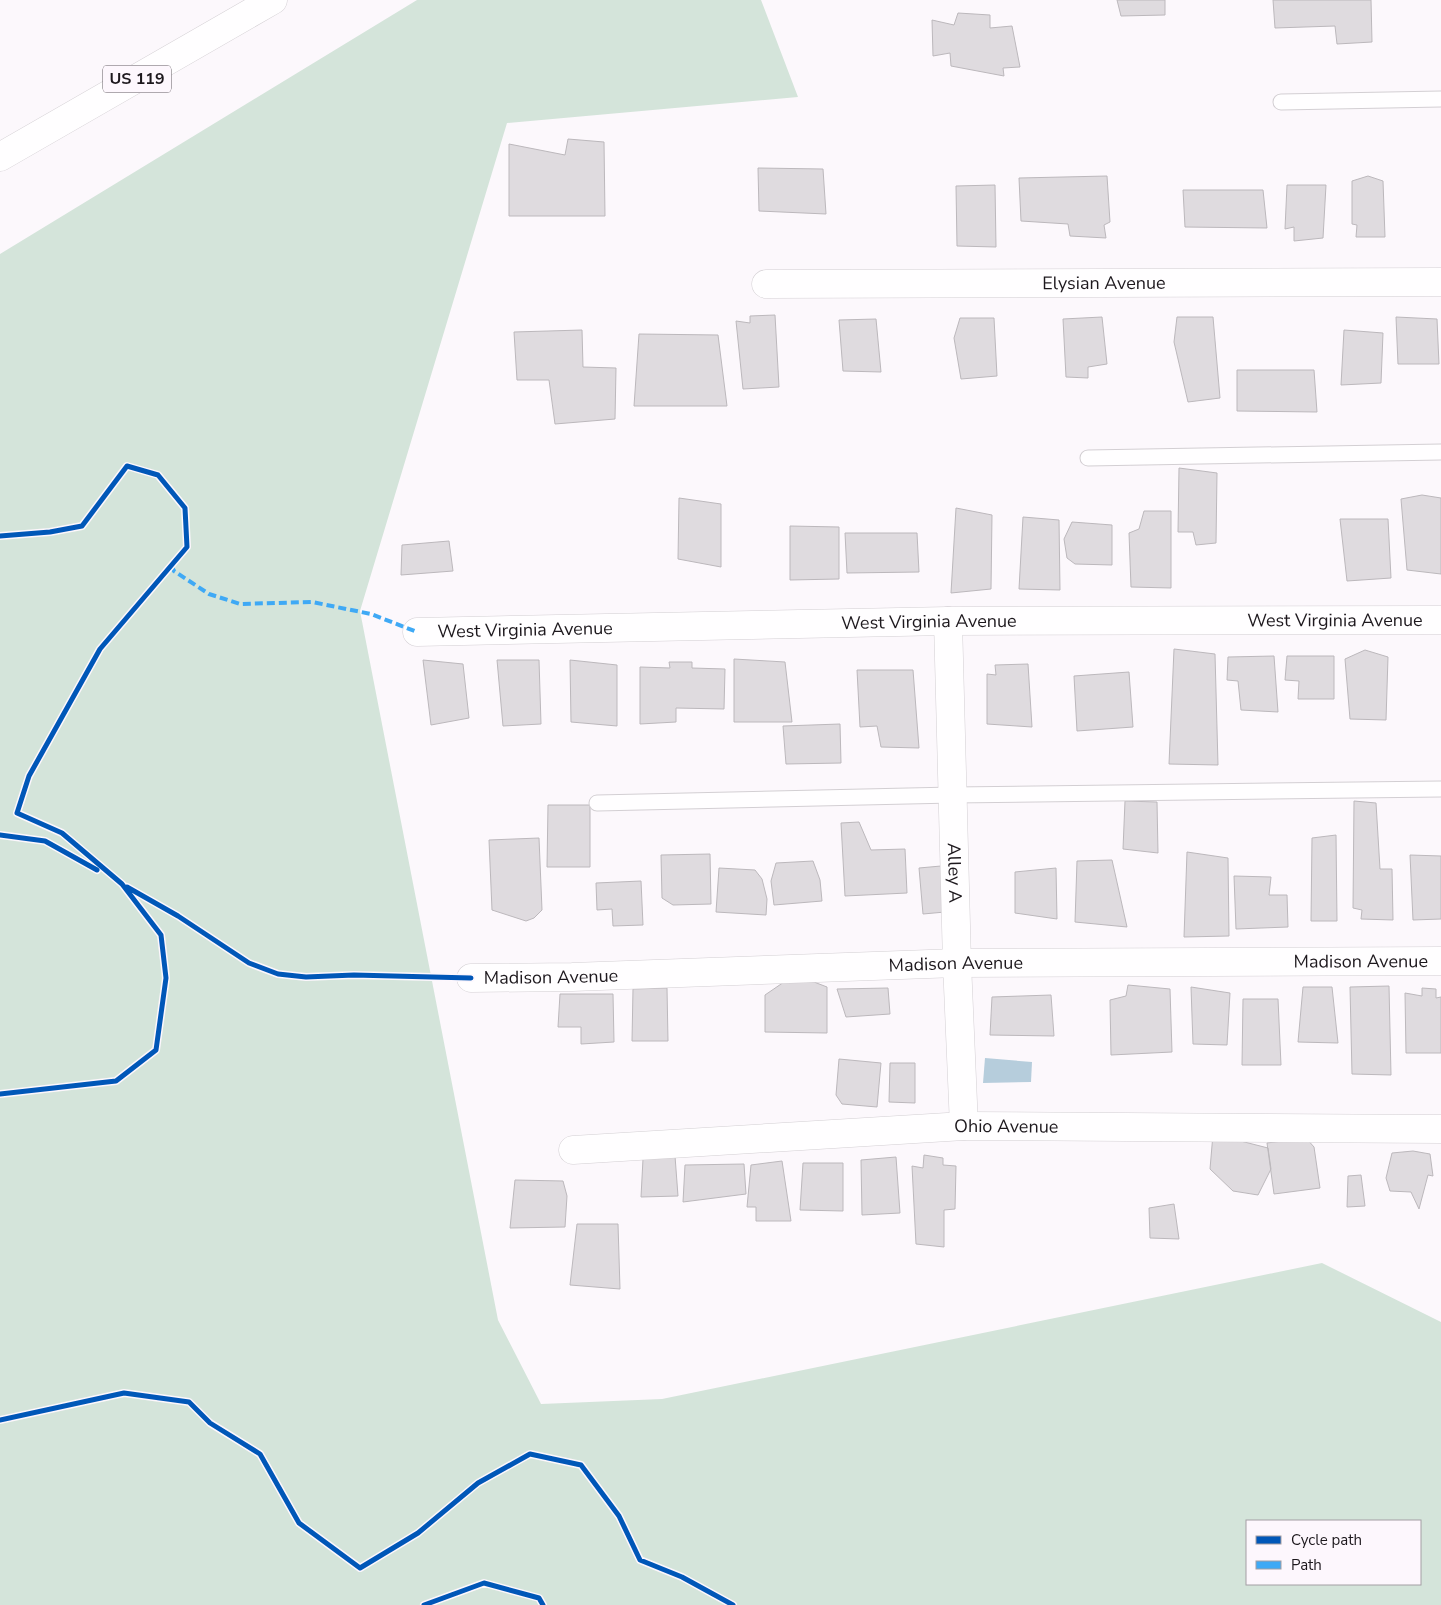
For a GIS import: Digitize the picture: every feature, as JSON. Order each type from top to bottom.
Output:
[{"type":"street","name":"US 119","points":[[0,157],[273,0]]},
{"type":"street","name":"Elysian Avenue","points":[[766,284],[1441,282]]},
{"type":"street","name":"West Virginia Avenue","points":[[417,632],[948,621],[1441,620]]},
{"type":"street","name":"Alley A","points":[[948,621],[957,962],[964,1126]]},
{"type":"street","name":"Madison Avenue","points":[[471,978],[572,977],[957,962],[1441,961]]},
{"type":"street","name":"Ohio Avenue","points":[[573,1150],[964,1126],[1441,1130]]},
{"type":"lane","points":[[1281,102],[1441,99]]},
{"type":"lane","points":[[1088,458],[1441,452]]},
{"type":"lane","points":[[597,802],[953,795],[1441,790]]},
{"type":"shaded area","points":[[417,0],[761,0],[798,97],[507,123],[360,611],[498,1320],[541,1404],[662,1399],[1322,1263],[1441,1322],[1441,1605],[0,1605],[0,254]]},
{"type":"water","points":[[985,1058],[1032,1062],[1031,1082],[983,1083]]},
{"type":"building","points":[[1117,0],[1165,0],[1165,15],[1121,16]]},
{"type":"building","points":[[1273,0],[1371,0],[1372,42],[1337,44],[1335,26],[1275,28]]},
{"type":"building","points":[[958,13],[990,15],[990,28],[1012,26],[1020,67],[1003,68],[1004,76],[951,66],[950,53],[933,56],[932,20],[954,25]]},
{"type":"building","points":[[568,139],[604,142],[605,216],[509,216],[509,144],[565,155]]},
{"type":"building","points":[[758,168],[823,169],[826,214],[759,211]]},
{"type":"building","points":[[1107,176],[1110,222],[1104,225],[1106,238],[1070,236],[1068,224],[1021,221],[1019,178]]},
{"type":"building","points":[[1368,176],[1383,181],[1385,237],[1356,237],[1357,225],[1352,224],[1352,181]]},
{"type":"building","points":[[995,185],[996,247],[957,246],[956,186]]},
{"type":"building","points":[[1287,185],[1326,185],[1323,238],[1294,241],[1294,227],[1285,229]]},
{"type":"building","points":[[1183,190],[1263,190],[1267,228],[1185,227]]},
{"type":"building","points":[[775,315],[779,387],[743,389],[736,321],[750,323],[750,316]]},
{"type":"building","points":[[1102,317],[1107,364],[1088,367],[1088,378],[1066,377],[1063,319]]},
{"type":"building","points":[[1177,317],[1213,317],[1220,398],[1188,402],[1174,342]]},
{"type":"building","points":[[1396,317],[1437,319],[1439,364],[1398,364]]},
{"type":"building","points":[[960,318],[994,318],[997,376],[961,379],[954,338]]},
{"type":"building","points":[[876,319],[881,372],[843,371],[839,320]]},
{"type":"building","points":[[582,330],[583,367],[616,368],[615,419],[555,424],[549,380],[517,380],[514,332]]},
{"type":"building","points":[[1344,330],[1383,333],[1381,383],[1341,385]]},
{"type":"building","points":[[639,334],[718,335],[727,406],[634,406]]},
{"type":"building","points":[[1237,370],[1314,370],[1317,412],[1237,411]]},
{"type":"building","points":[[1179,468],[1217,473],[1216,543],[1196,545],[1193,532],[1178,532]]},
{"type":"building","points":[[1422,495],[1441,498],[1441,574],[1407,570],[1401,499]]},
{"type":"building","points":[[679,498],[721,504],[721,567],[678,559]]},
{"type":"building","points":[[956,508],[992,515],[991,589],[951,593]]},
{"type":"building","points":[[1144,511],[1171,511],[1171,588],[1131,587],[1129,533],[1139,529]]},
{"type":"building","points":[[1023,517],[1059,520],[1060,590],[1019,589]]},
{"type":"building","points":[[1340,519],[1388,519],[1391,578],[1347,581]]},
{"type":"building","points":[[1072,522],[1112,525],[1112,565],[1075,564],[1067,558],[1064,539]]},
{"type":"building","points":[[790,526],[839,527],[839,579],[790,580]]},
{"type":"building","points":[[845,533],[917,533],[919,572],[847,573]]},
{"type":"building","points":[[449,541],[453,571],[401,575],[402,545]]},
{"type":"building","points":[[1174,649],[1215,654],[1218,765],[1169,764]]},
{"type":"building","points":[[1365,650],[1388,657],[1386,720],[1350,719],[1345,659]]},
{"type":"building","points":[[1274,656],[1278,712],[1241,710],[1238,681],[1227,680],[1228,657]]},
{"type":"building","points":[[1287,656],[1334,656],[1334,699],[1298,699],[1299,681],[1285,680]]},
{"type":"building","points":[[734,659],[785,662],[792,722],[734,722]]},
{"type":"building","points":[[423,660],[463,664],[469,718],[431,725]]},
{"type":"building","points":[[497,660],[539,660],[541,724],[503,726]]},
{"type":"building","points":[[570,660],[617,665],[617,726],[571,722]]},
{"type":"building","points":[[669,662],[692,662],[692,668],[725,669],[724,709],[676,708],[676,722],[640,724],[640,667],[670,668]]},
{"type":"building","points":[[1028,664],[1032,727],[987,724],[987,674],[996,675],[995,665]]},
{"type":"building","points":[[857,670],[913,670],[919,748],[881,747],[877,726],[860,727]]},
{"type":"building","points":[[1129,672],[1133,727],[1077,731],[1074,676]]},
{"type":"building","points":[[840,724],[841,763],[786,764],[783,726]]},
{"type":"building","points":[[1125,801],[1157,802],[1158,853],[1123,849]]},
{"type":"building","points":[[1354,801],[1376,803],[1380,869],[1392,869],[1393,920],[1361,919],[1362,910],[1353,908]]},
{"type":"building","points":[[548,805],[590,805],[590,867],[547,867]]},
{"type":"building","points":[[859,822],[871,850],[905,849],[907,893],[845,896],[841,823]]},
{"type":"building","points":[[1336,835],[1337,921],[1311,921],[1312,838]]},
{"type":"building","points":[[539,838],[542,910],[534,918],[526,921],[492,910],[489,840]]},
{"type":"building","points":[[1187,852],[1228,858],[1229,936],[1184,937]]},
{"type":"building","points":[[710,854],[711,904],[673,905],[662,898],[661,855]]},
{"type":"building","points":[[1410,855],[1441,856],[1441,919],[1413,920]]},
{"type":"building","points":[[1112,860],[1127,927],[1075,922],[1077,861]]},
{"type":"building","points":[[813,861],[820,880],[822,901],[774,905],[771,881],[776,863]]},
{"type":"building","points":[[952,865],[956,911],[923,914],[919,868]]},
{"type":"building","points":[[719,868],[755,870],[762,879],[767,899],[766,915],[716,912]]},
{"type":"building","points":[[1056,868],[1057,919],[1015,913],[1015,872]]},
{"type":"building","points":[[1234,876],[1271,877],[1269,895],[1287,895],[1288,927],[1236,929]]},
{"type":"building","points":[[641,881],[643,925],[613,926],[612,909],[597,910],[596,883]]},
{"type":"building","points":[[784,982],[814,982],[827,987],[827,1033],[765,1032],[765,995]]},
{"type":"building","points":[[1128,985],[1170,989],[1172,1052],[1111,1055],[1110,1000],[1126,996]]},
{"type":"building","points":[[1389,986],[1391,1075],[1352,1074],[1350,987]]},
{"type":"building","points":[[1191,987],[1230,993],[1227,1045],[1193,1044]]},
{"type":"building","points":[[1303,987],[1332,987],[1338,1043],[1298,1042]]},
{"type":"building","points":[[667,988],[668,1041],[632,1041],[633,989]]},
{"type":"building","points":[[888,988],[890,1014],[846,1017],[837,989]]},
{"type":"building","points":[[1422,988],[1436,989],[1436,998],[1441,997],[1441,1053],[1406,1053],[1405,993],[1422,996]]},
{"type":"building","points":[[560,994],[613,994],[614,1042],[581,1044],[581,1027],[558,1027]]},
{"type":"building","points":[[1051,995],[1054,1036],[990,1035],[992,997]]},
{"type":"building","points":[[1243,999],[1278,999],[1281,1065],[1242,1065]]},
{"type":"building","points":[[839,1059],[881,1063],[877,1107],[842,1104],[836,1095]]},
{"type":"building","points":[[890,1063],[915,1063],[915,1103],[889,1102]]},
{"type":"building","points":[[1213,1134],[1268,1148],[1271,1169],[1258,1195],[1233,1191],[1210,1169]]},
{"type":"building","points":[[1306,1138],[1314,1147],[1320,1188],[1274,1194],[1267,1143]]},
{"type":"building","points":[[1413,1151],[1430,1154],[1433,1176],[1428,1175],[1419,1209],[1411,1192],[1390,1191],[1386,1178],[1392,1153]]},
{"type":"building","points":[[924,1155],[943,1158],[943,1165],[956,1166],[955,1209],[944,1210],[944,1247],[916,1244],[912,1166],[923,1168]]},
{"type":"building","points":[[675,1156],[678,1196],[641,1197],[643,1159]]},
{"type":"building","points":[[896,1157],[900,1213],[862,1215],[861,1160]]},
{"type":"building","points":[[782,1161],[791,1221],[756,1221],[756,1207],[747,1207],[751,1165]]},
{"type":"building","points":[[803,1163],[843,1163],[843,1211],[800,1210]]},
{"type":"building","points":[[744,1164],[746,1194],[683,1202],[685,1165]]},
{"type":"building","points":[[1361,1175],[1365,1206],[1347,1207],[1348,1176]]},
{"type":"building","points":[[515,1180],[563,1181],[567,1196],[565,1227],[510,1228]]},
{"type":"building","points":[[1174,1204],[1179,1239],[1150,1238],[1149,1208]]},
{"type":"building","points":[[577,1224],[618,1224],[620,1289],[570,1285]]},
{"type":"marked path","points":[[171,565],[174,571],[209,594],[240,604],[312,602],[371,614],[417,632]]},
{"type":"cycle path","points":[[0,536],[50,532],[82,526],[127,466],[158,475],[185,508],[187,547],[100,649],[29,776],[17,813],[62,833],[122,884],[161,935],[166,978],[156,1050],[116,1081],[0,1094]]},
{"type":"cycle path","points":[[0,835],[45,841],[97,870]]},
{"type":"cycle path","points":[[127,887],[178,916],[249,963],[278,974],[306,977],[354,975],[471,978]]},
{"type":"cycle path","points":[[0,1420],[124,1393],[189,1402],[210,1423],[260,1454],[299,1523],[360,1568],[418,1533],[478,1483],[530,1454],[581,1465],[619,1516],[640,1560],[682,1577],[733,1605]]},
{"type":"cycle path","points":[[424,1605],[484,1583],[539,1598],[543,1605]]}]
